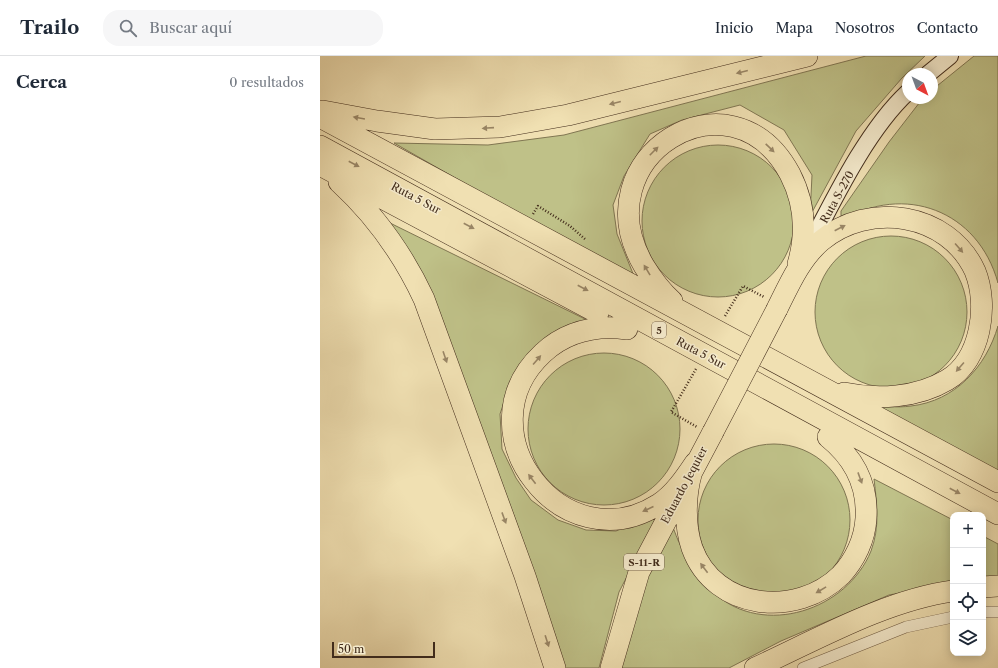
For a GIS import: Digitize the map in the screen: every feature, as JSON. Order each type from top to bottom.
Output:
[{"type":"highway","points":[[320,110],[376,121],[435,128],[500,127],[553,118],[772,60],[807,56]]},
{"type":"highway","name":"5","points":[[320,117],[998,482]]},
{"type":"highway","points":[[693,318],[669,299],[649,274],[634,247],[628,222],[630,196],[638,172],[654,151],[676,134],[703,126],[730,126],[744,128],[757,136],[779,157],[794,183],[803,209],[804,236],[802,249],[794,276]]},
{"type":"highway","name":"Ruta 5 Sur","points":[[320,146],[998,514]]},
{"type":"highway","points":[[320,165],[698,366],[966,512]]},
{"type":"highway","points":[[320,165],[378,222],[415,279],[432,320],[525,576],[555,668]]},
{"type":"highway","points":[[794,276],[810,252],[832,233],[858,221],[886,217],[915,220],[940,232],[952,240],[969,260],[979,284],[982,310],[977,336],[966,360],[948,380],[918,391],[887,397],[869,397],[825,389]]},
{"type":"highway","name":"Ruta S-270","points":[[771,304],[794,276]]},
{"type":"highway","name":"Eduardo Jequier","points":[[611,668],[639,572],[695,463],[705,430],[771,304]]},
{"type":"highway","points":[[627,329],[613,327],[586,330],[560,340],[538,358],[522,381],[514,408],[514,435],[521,462],[536,485],[556,502],[580,514],[607,518],[634,514],[659,503],[679,485],[695,463]]},
{"type":"highway","points":[[695,463],[687,494],[687,523],[693,549],[699,561],[716,582],[739,596],[764,603],[790,602],[814,594],[835,580],[852,560],[863,536],[867,510],[862,483],[851,458],[842,448],[828,437]]},
{"type":"highway","points":[[986,523],[998,529]]},
{"type":"highway","points":[[986,587],[998,586]]},
{"type":"highway","points":[[755,668],[873,614],[924,597],[950,592]]},
{"type":"street","points":[[935,68],[950,56]]},
{"type":"street","name":"Ruta S-270","points":[[794,276],[876,130],[894,105],[902,98]]},
{"type":"street","points":[[986,612],[998,612]]},
{"type":"street","points":[[803,668],[906,627],[950,617]]},
{"type":"path","points":[[744,286],[771,304]]},
{"type":"path","points":[[698,366],[671,412],[705,430]]},
{"type":"green space","points":[[866,56],[925,56],[912,68],[902,68],[902,78],[856,131],[810,216],[812,175],[784,130],[740,105],[682,120],[650,134],[624,176],[613,205],[617,234],[636,281],[394,143],[488,145],[564,135]]},
{"type":"green space","points":[[974,56],[998,56],[998,283],[988,258],[974,237],[956,221],[936,210],[913,205],[889,204],[865,210],[841,221],[841,211],[889,142],[918,104],[938,104],[938,85]]},
{"type":"green space","points":[[711,145],[725,145],[740,148],[754,154],[772,167],[785,185],[791,199],[794,221],[791,243],[785,257],[772,275],[754,288],[740,294],[725,297],[711,297],[696,294],[682,288],[670,280],[659,269],[651,257],[645,243],[642,228],[642,214],[645,199],[651,185],[659,173],[670,162],[682,154],[696,148]]},
{"type":"green space","points":[[390,223],[587,320],[548,342],[513,375],[500,414],[502,449],[516,478],[531,500],[558,520],[586,530],[616,531],[659,514],[619,592],[599,668],[561,668],[544,602],[514,516],[442,325]]},
{"type":"green space","points":[[884,236],[898,236],[913,239],[927,245],[945,258],[958,276],[964,290],[967,312],[964,334],[958,348],[945,366],[927,379],[913,385],[898,388],[884,388],[869,385],[855,379],[843,371],[832,360],[824,348],[818,334],[815,319],[815,305],[818,290],[824,276],[832,264],[843,253],[855,245],[869,239]]},
{"type":"green space","points":[[998,326],[998,476],[868,406],[895,407],[927,403],[955,389],[977,368],[986,355]]},
{"type":"green space","points":[[597,353],[611,353],[626,356],[640,362],[658,375],[671,393],[677,407],[680,429],[677,451],[671,465],[658,483],[640,496],[626,502],[611,505],[597,505],[582,502],[568,496],[556,488],[545,477],[537,465],[531,451],[528,436],[528,422],[531,407],[537,393],[545,381],[556,370],[568,362],[582,356]]},
{"type":"green space","points":[[767,444],[781,444],[796,447],[810,453],[828,466],[841,484],[847,498],[850,520],[847,542],[841,556],[828,574],[810,587],[796,593],[781,596],[767,596],[752,593],[738,587],[726,579],[715,568],[707,556],[701,542],[698,527],[698,513],[701,498],[707,484],[715,472],[726,461],[738,453],[752,447]]},
{"type":"green space","points":[[874,479],[950,518],[950,584],[889,595],[781,641],[729,668],[621,668],[635,605],[671,523],[684,552],[714,593],[734,607],[756,614],[779,615],[802,611],[824,602],[843,589],[859,572],[871,551],[874,542],[877,524]]},
{"type":"green space","points":[[986,538],[998,544],[998,578],[986,578]]}]
